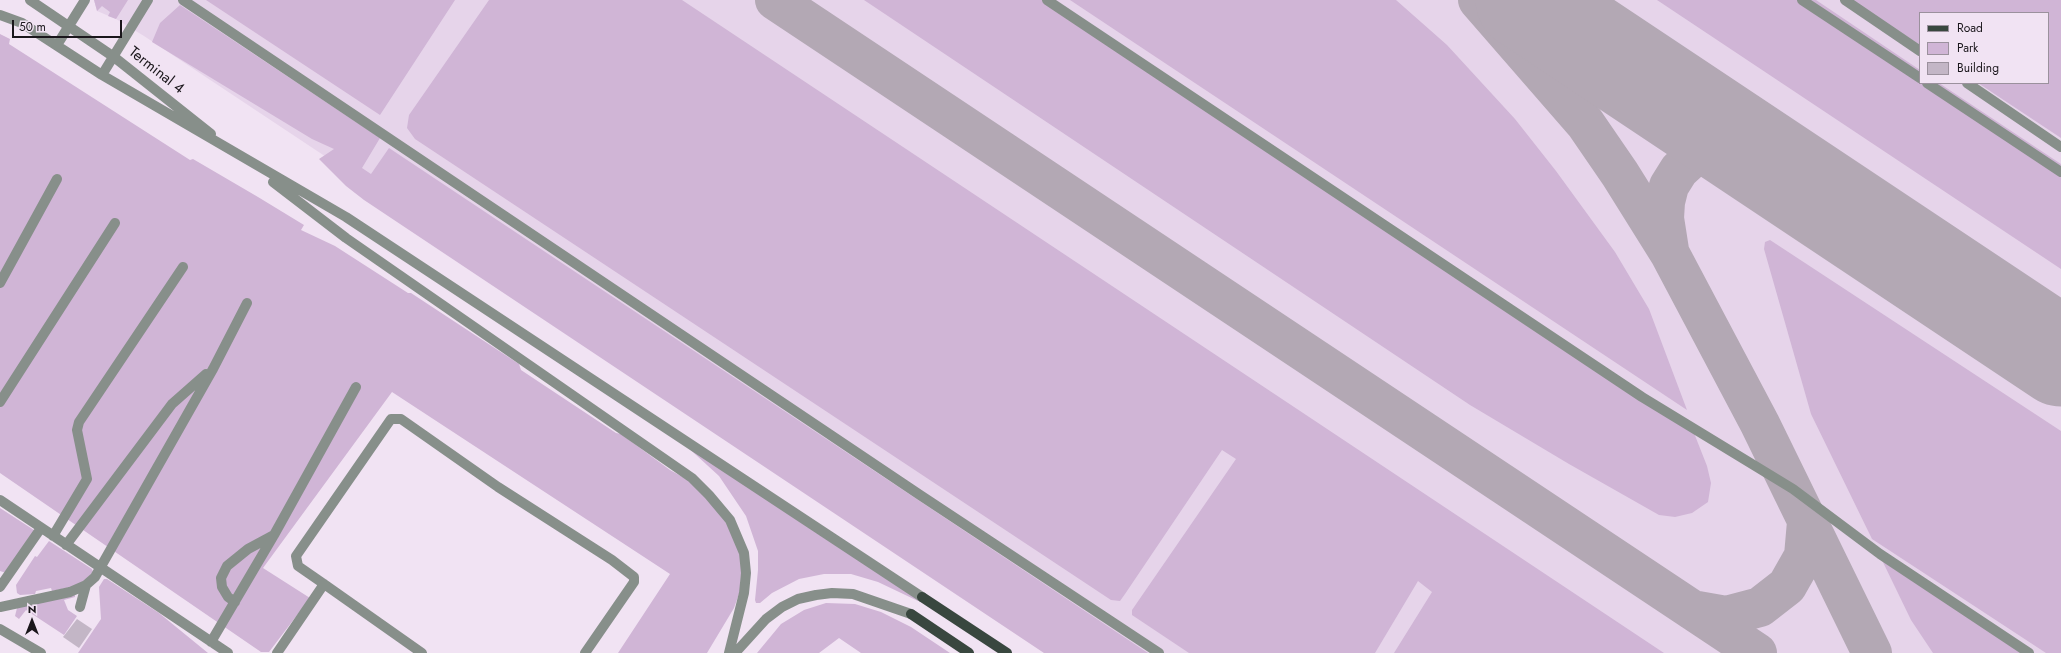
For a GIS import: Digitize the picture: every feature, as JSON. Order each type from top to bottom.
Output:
[{"type":"main road","points":[[922,597],[1007,653]]},
{"type":"main road","points":[[910,614],[969,653]]},
{"type":"street","name":"Terminal 4","points":[[30,0],[114,57],[240,157]]},
{"type":"street","points":[[57,45],[85,0]]},
{"type":"street","points":[[102,75],[148,0]]},
{"type":"street","points":[[183,0],[920,495],[1159,653]]},
{"type":"street","points":[[1047,0],[1635,393],[1793,489],[1880,554],[2029,653]]},
{"type":"street","points":[[1802,0],[1919,77]]},
{"type":"street","points":[[1845,0],[1919,50]]},
{"type":"street","points":[[0,15],[22,23],[102,75],[240,157],[346,217],[922,597]]},
{"type":"street","points":[[1929,84],[2061,172]]},
{"type":"street","points":[[1968,84],[2061,147]]},
{"type":"street","points":[[240,157],[346,238],[692,478],[709,495],[730,520],[744,553],[746,573],[744,593],[729,653]]},
{"type":"street","points":[[2,279],[57,178]]},
{"type":"street","points":[[0,402],[115,223]]},
{"type":"street","points":[[53,536],[87,479],[77,430],[79,422],[183,267]]},
{"type":"street","points":[[0,606],[70,592],[86,585],[95,577],[99,567],[212,369],[247,303]]},
{"type":"street","points":[[66,545],[172,404],[212,369]]},
{"type":"street","points":[[211,642],[274,535],[356,387]]},
{"type":"street","points":[[422,653],[298,566],[296,556],[391,419],[400,419],[498,487],[612,560],[634,577],[634,582],[585,653]]},
{"type":"street","points":[[0,500],[228,653]]},
{"type":"street","points":[[0,587],[40,528]]},
{"type":"street","points":[[235,602],[228,597],[222,587],[221,578],[227,566],[248,549],[274,535]]},
{"type":"street","points":[[277,653],[324,584]]},
{"type":"street","points":[[80,607],[86,585]]},
{"type":"street","points":[[735,653],[766,619],[782,607],[798,599],[816,594],[853,594],[910,614]]},
{"type":"street","points":[[0,629],[28,650],[41,653]]},
{"type":"shaded area","points":[[94,0],[2061,0],[2061,653],[1073,653],[144,36],[116,19],[97,11]]},
{"type":"green space","points":[[94,0],[128,0],[116,19],[108,16],[110,12],[102,6],[97,11]]},
{"type":"green space","points":[[206,0],[455,0],[380,115]]},
{"type":"green space","points":[[489,0],[682,0],[1664,653],[1394,653],[1432,592],[1418,581],[1375,653],[1189,653],[1132,615],[1132,610],[1236,459],[1222,450],[1120,601],[1111,600],[415,139],[407,128],[409,115]]},
{"type":"green space","points":[[864,0],[1043,0],[1694,433],[1707,466],[1711,483],[1708,502],[1692,513],[1675,517],[1659,515],[1569,464],[1470,405]]},
{"type":"green space","points":[[1070,0],[1396,0],[1447,45],[1515,119],[1556,171],[1615,252],[1649,309],[1687,410]]},
{"type":"green space","points":[[1657,0],[1816,0],[1919,69],[1919,84],[1941,84],[2061,164],[2061,269]]},
{"type":"green space","points":[[1851,0],[2061,0],[2061,138],[1980,84],[2049,84],[2049,12],[1919,12],[1919,44]]},
{"type":"green space","points":[[180,5],[380,138],[362,168],[371,174],[389,148],[1148,653],[1044,653],[364,200],[346,186],[319,159],[334,149],[312,139],[152,42],[160,23]]},
{"type":"green space","points":[[0,34],[10,39],[9,44],[190,160],[193,159],[304,225],[301,230],[335,246],[408,293],[411,293],[519,364],[521,370],[616,433],[621,434],[670,470],[690,481],[723,515],[742,558],[740,591],[734,608],[707,653],[618,653],[670,574],[392,392],[263,568],[310,598],[269,652],[261,652],[0,473]]},
{"type":"green space","points":[[1770,240],[2061,431],[2061,653],[2046,653],[1872,539],[1811,414],[1764,249],[1765,242]]},
{"type":"green space","points":[[683,443],[920,599],[918,601],[878,582],[851,574],[824,574],[799,579],[772,593],[760,603],[756,603],[758,551],[746,516],[719,476]]},
{"type":"green space","points":[[0,508],[37,532],[6,573],[0,571]]},
{"type":"green space","points":[[49,541],[92,569],[93,572],[81,585],[52,591],[51,588],[36,591],[35,594],[20,595],[17,593],[16,585],[35,556],[37,557]]},
{"type":"green space","points":[[1880,556],[2030,653],[1933,653],[1911,620]]},
{"type":"green space","points":[[104,579],[107,579],[159,613],[208,653],[78,653],[101,619],[99,587]]},
{"type":"green space","points":[[75,595],[75,597],[64,600],[68,610],[77,616],[64,635],[26,610],[19,619],[15,616],[17,608]]},
{"type":"green space","points":[[826,603],[855,604],[881,612],[911,627],[950,653],[861,653],[839,638],[819,653],[757,653],[781,624],[804,610]]},
{"type":"building","points":[[77,619],[92,629],[79,648],[63,637]]},
{"type":"taxiway","points":[[775,0],[1757,653]]},
{"type":"taxiway","points":[[1478,0],[1585,123],[1620,174],[1670,254],[1760,424],[1872,653]]},
{"type":"taxiway","points":[[1669,250],[1664,218],[1665,202],[1669,186],[1679,170],[1691,159],[1706,149],[1719,147],[1734,148],[1758,155]]},
{"type":"taxiway","points":[[1692,610],[1726,616],[1760,607],[1787,586],[1804,556],[1807,522]]},
{"type":"runway","points":[[1525,0],[2061,357]]}]
